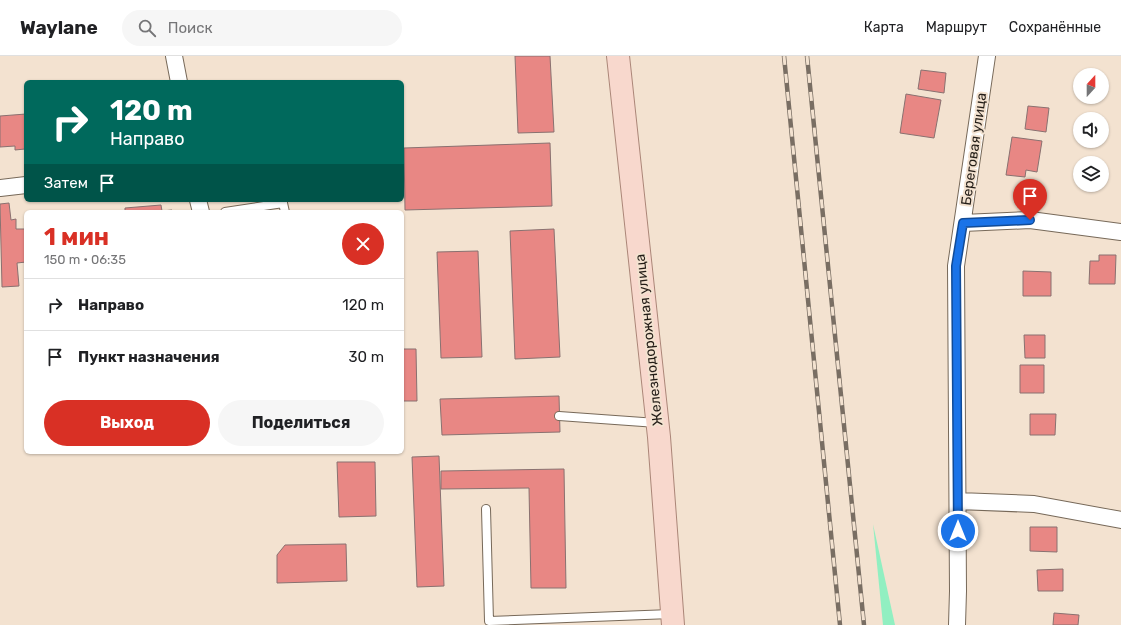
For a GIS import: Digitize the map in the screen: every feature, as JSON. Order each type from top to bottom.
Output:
[{"type":"main road","name":"Железнодорожная улица","points":[[618,56],[658,423],[672,619]]},
{"type":"street","points":[[174,56],[179,80]]},
{"type":"street","name":"Береговая улица","points":[[957,625],[958,501],[956,266],[987,56]]},
{"type":"street","points":[[0,188],[24,185]]},
{"type":"street","points":[[963,223],[1030,220],[1121,232]]},
{"type":"street","points":[[958,501],[1034,504],[1121,520]]},
{"type":"lane","points":[[237,210],[283,202]]},
{"type":"lane","points":[[559,416],[658,423]]},
{"type":"lane","points":[[486,509],[489,621],[672,619]]},
{"type":"green space","points":[[873,524],[895,625],[883,625]]},
{"type":"building","points":[[515,56],[550,56],[554,132],[518,133]]},
{"type":"building","points":[[921,70],[946,73],[944,93],[918,89]]},
{"type":"building","points":[[906,94],[941,100],[934,138],[900,133]]},
{"type":"building","points":[[1028,106],[1049,108],[1046,132],[1025,129]]},
{"type":"building","points":[[24,114],[24,149],[15,150],[15,146],[0,147],[0,116]]},
{"type":"building","points":[[1012,137],[1042,141],[1037,172],[1026,170],[1025,177],[1006,175]]},
{"type":"building","points":[[550,143],[552,206],[405,210],[404,148]]},
{"type":"building","points":[[9,203],[11,220],[16,219],[16,229],[24,229],[24,262],[17,263],[19,286],[2,287],[0,204]]},
{"type":"building","points":[[161,205],[162,210],[125,210],[125,208]]},
{"type":"building","points":[[554,229],[560,357],[515,359],[510,231]]},
{"type":"building","points":[[478,251],[482,357],[441,358],[437,252]]},
{"type":"building","points":[[1099,255],[1116,255],[1115,284],[1089,284],[1090,261],[1099,261]]},
{"type":"building","points":[[1023,271],[1051,272],[1051,296],[1023,296]]},
{"type":"building","points":[[1024,335],[1045,335],[1045,358],[1025,358]]},
{"type":"building","points":[[404,349],[416,349],[417,401],[404,401]]},
{"type":"building","points":[[1020,365],[1044,365],[1044,393],[1020,393]]},
{"type":"building","points":[[559,396],[560,432],[442,435],[440,399]]},
{"type":"building","points":[[1030,414],[1056,414],[1055,435],[1030,435]]},
{"type":"building","points":[[439,456],[444,586],[417,587],[412,457]]},
{"type":"building","points":[[337,462],[375,462],[376,516],[339,517]]},
{"type":"building","points":[[564,469],[566,588],[531,588],[529,488],[441,489],[441,471]]},
{"type":"building","points":[[1030,527],[1057,527],[1057,552],[1030,551]]},
{"type":"building","points":[[346,544],[347,581],[277,583],[277,555],[285,545]]},
{"type":"building","points":[[1063,569],[1063,591],[1038,591],[1037,570]]},
{"type":"building","points":[[1054,613],[1079,615],[1078,625],[1053,625]]},
{"type":"railway","points":[[784,56],[840,625]]},
{"type":"railway","points":[[807,56],[864,625]]},
{"type":"route","points":[[958,531],[956,266],[963,223],[1030,220]]}]
